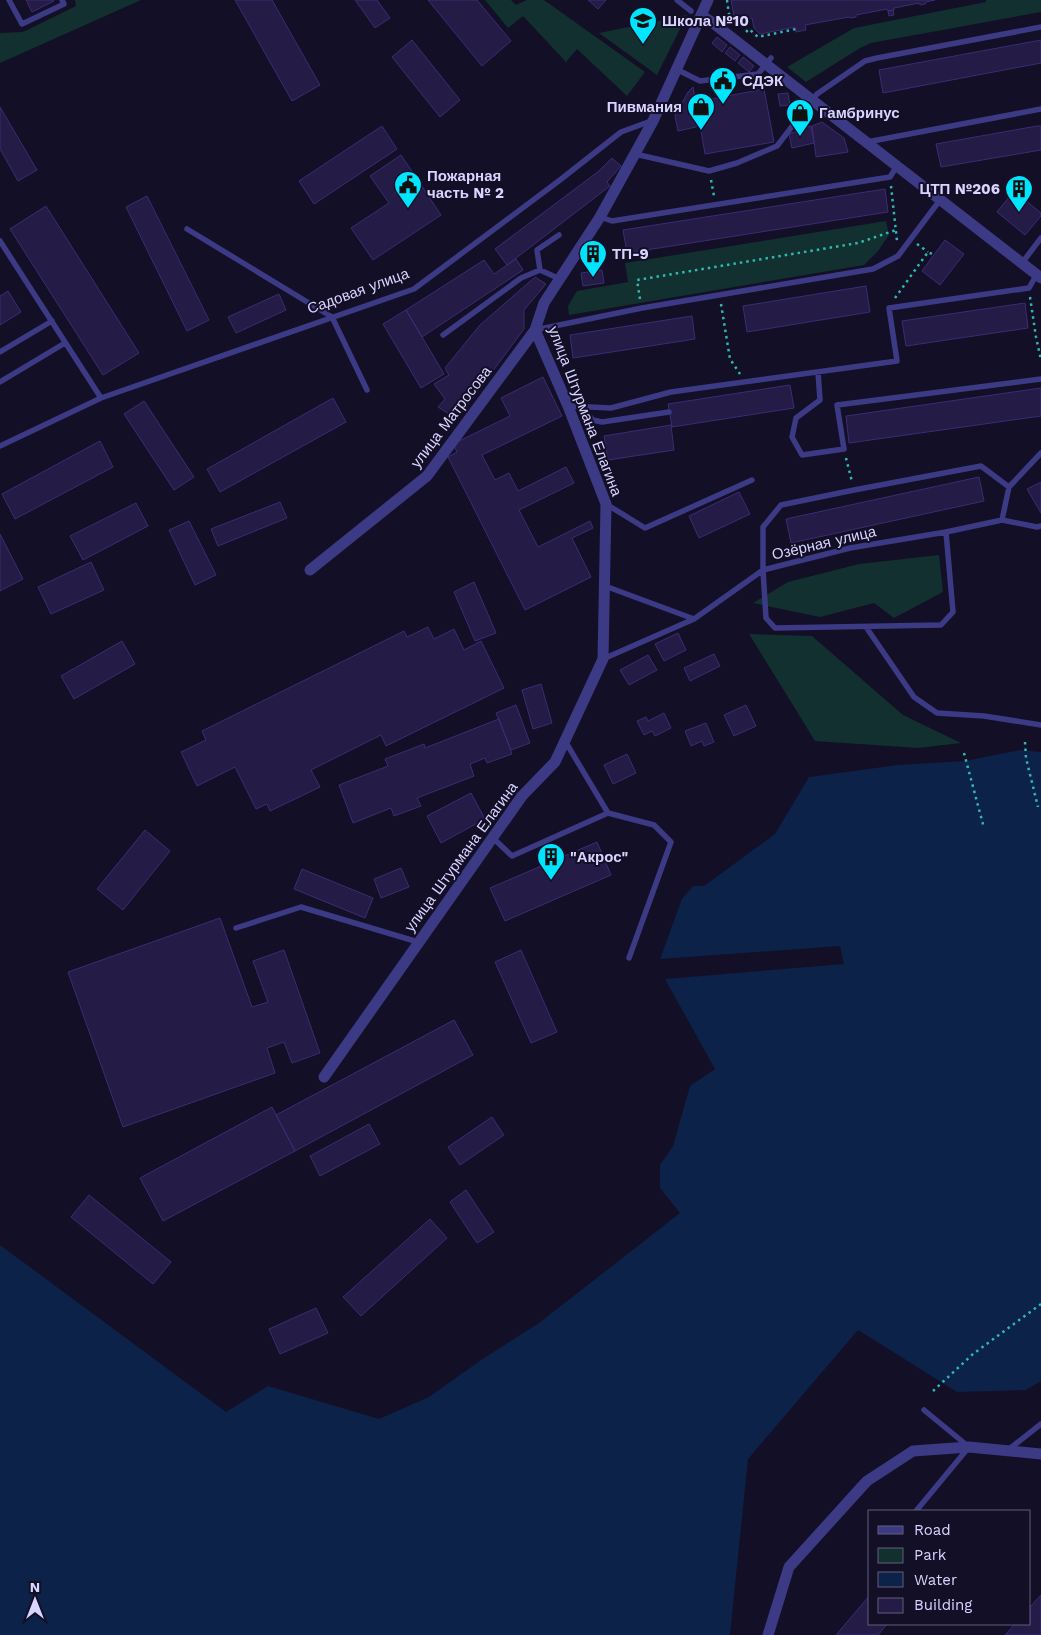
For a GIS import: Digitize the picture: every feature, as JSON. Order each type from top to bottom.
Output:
[{"type":"street","points":[[652,121],[676,69],[696,13],[708,0]]},
{"type":"street","points":[[696,13],[768,61],[812,101],[1039,276]]},
{"type":"street","name":"улица Штурмана Елагина","points":[[324,1078],[522,796],[555,762],[603,659],[606,504],[536,330],[544,303],[600,217],[652,121]]},
{"type":"street","name":"улица Матросова","points":[[310,570],[427,476],[536,330]]},
{"type":"street","points":[[768,1635],[788,1567],[867,1481],[913,1451],[969,1447],[1041,1454]]},
{"type":"lane","points":[[10,0],[22,24],[64,4],[62,0]]},
{"type":"lane","points":[[677,0],[696,13]]},
{"type":"lane","points":[[635,154],[709,171],[737,163],[777,146],[817,94],[865,61],[1041,27]]},
{"type":"lane","points":[[676,69],[700,81],[758,74],[768,61]]},
{"type":"lane","points":[[865,142],[1041,109]]},
{"type":"lane","name":"Садовая улица","points":[[0,446],[101,398],[414,289],[621,132],[652,121]]},
{"type":"lane","points":[[600,217],[612,221],[890,178],[897,166]]},
{"type":"lane","points":[[536,330],[642,308],[873,269],[898,256],[940,200]]},
{"type":"lane","points":[[187,229],[332,317],[367,390]]},
{"type":"lane","points":[[540,270],[538,250],[559,235]]},
{"type":"lane","points":[[1022,263],[1041,238]]},
{"type":"lane","points":[[0,241],[101,398]]},
{"type":"lane","points":[[443,335],[521,278],[540,270],[560,279]]},
{"type":"lane","points":[[568,406],[611,408],[671,392],[897,361],[889,308],[1029,288],[1039,276]]},
{"type":"lane","points":[[0,352],[52,321]]},
{"type":"lane","points":[[0,382],[66,343]]},
{"type":"lane","points":[[818,372],[820,400],[796,418],[792,437],[802,455],[844,449],[837,405],[1041,379]]},
{"type":"lane","points":[[581,407],[593,420],[602,422],[669,412]]},
{"type":"lane","points":[[1002,520],[1010,487],[1041,453]]},
{"type":"lane","points":[[946,532],[953,612],[941,625],[775,628],[766,618],[762,527],[781,505],[981,466],[1010,487]]},
{"type":"lane","points":[[606,504],[645,528],[752,480]]},
{"type":"lane","name":"Озёрная улица","points":[[603,659],[694,619],[763,570],[850,548],[946,532],[1002,520],[1037,527],[1041,526]]},
{"type":"lane","points":[[604,586],[694,619]]},
{"type":"lane","points":[[866,627],[914,697],[937,713],[984,716],[1041,725]]},
{"type":"lane","points":[[565,741],[608,813]]},
{"type":"lane","points":[[493,838],[512,856],[608,813],[654,826],[671,842],[629,958]]},
{"type":"lane","points":[[236,928],[301,907],[418,942]]},
{"type":"lane","points":[[917,1510],[969,1447],[924,1410]]},
{"type":"lane","points":[[1007,1451],[1041,1424]]},
{"type":"path","points":[[727,0],[729,14],[734,13]]},
{"type":"path","points":[[743,35],[749,29],[758,37],[796,30]]},
{"type":"path","points":[[709,171],[716,205]]},
{"type":"path","points":[[890,178],[898,256]]},
{"type":"path","points":[[642,308],[637,280],[858,243],[896,230]]},
{"type":"path","points":[[889,308],[928,252],[934,255]]},
{"type":"path","points":[[1029,288],[1041,360]]},
{"type":"path","points":[[720,296],[730,359],[746,381]]},
{"type":"path","points":[[844,449],[854,490]]},
{"type":"path","points":[[1025,742],[1026,758],[1038,807]]},
{"type":"path","points":[[964,753],[984,828]]},
{"type":"path","points":[[933,1391],[973,1354],[1041,1304]]},
{"type":"green space","points":[[75,0],[141,0],[0,63],[0,33],[23,32],[76,6]]},
{"type":"green space","points":[[485,0],[511,0],[516,5],[527,0],[544,0],[645,72],[627,96],[577,49],[566,62],[523,16],[508,28]]},
{"type":"green space","points":[[986,0],[1041,0],[1041,12],[871,43],[806,82],[787,67],[854,28],[986,2]]},
{"type":"green space","points":[[687,15],[657,75],[599,33]]},
{"type":"green space","points":[[886,221],[889,235],[878,251],[864,265],[569,315],[568,306],[577,291],[628,282],[625,263]]},
{"type":"green space","points":[[939,555],[943,592],[894,618],[874,603],[820,617],[753,603],[788,582],[859,564]]},
{"type":"green space","points":[[749,634],[812,636],[903,715],[961,743],[918,748],[815,741]]},
{"type":"water","points":[[1020,750],[1041,752],[1041,1381],[1026,1390],[957,1392],[858,1330],[748,1459],[730,1635],[0,1635],[0,1245],[226,1412],[268,1386],[379,1419],[429,1397],[481,1360],[539,1323],[680,1213],[660,1188],[660,1165],[673,1146],[690,1086],[715,1069],[665,979],[844,964],[840,946],[660,959],[682,899],[693,886],[704,886],[775,834],[809,777],[898,765],[965,761]]},
{"type":"building","points":[[26,0],[53,0],[54,1],[32,12]]},
{"type":"building","points":[[235,0],[272,0],[320,85],[292,101]]},
{"type":"building","points":[[355,0],[377,0],[390,18],[375,28]]},
{"type":"building","points":[[428,0],[477,0],[511,41],[482,66]]},
{"type":"building","points":[[588,0],[606,0],[598,9]]},
{"type":"building","points":[[731,0],[935,0],[920,5],[919,3],[894,8],[894,10],[888,11],[887,9],[856,15],[856,17],[805,25],[806,30],[796,32],[795,27],[760,34],[754,28],[752,18],[735,21]]},
{"type":"building","points":[[893,10],[894,15],[889,16],[888,11]]},
{"type":"building","points":[[717,37],[727,45],[722,52],[712,43]]},
{"type":"building","points":[[412,40],[460,100],[440,117],[392,57]]},
{"type":"building","points":[[1041,40],[1041,63],[883,93],[879,70]]},
{"type":"building","points":[[730,47],[740,55],[735,61],[725,53]]},
{"type":"building","points":[[743,57],[754,66],[749,72],[738,63]]},
{"type":"building","points":[[693,87],[700,126],[678,131],[675,116],[688,92]]},
{"type":"building","points":[[764,89],[774,142],[705,154],[696,102]]},
{"type":"building","points":[[788,93],[790,105],[780,106],[778,94]]},
{"type":"building","points":[[0,107],[37,170],[18,181],[0,149]]},
{"type":"building","points":[[822,122],[844,138],[848,152],[816,157],[812,126]]},
{"type":"building","points":[[382,126],[397,149],[314,204],[299,181]]},
{"type":"building","points":[[811,126],[814,143],[792,148],[789,134]]},
{"type":"building","points":[[1041,126],[1041,150],[941,167],[936,144]]},
{"type":"building","name":"Пожарная часть № 2","points":[[401,155],[441,215],[373,260],[351,228],[389,203],[370,176]]},
{"type":"building","points":[[612,158],[621,166],[607,182],[610,186],[507,265],[495,249],[599,171]]},
{"type":"building","points":[[885,189],[888,212],[627,253],[623,230]]},
{"type":"building","name":"ЦТП №206","points":[[1014,191],[1041,213],[1041,216],[1025,235],[997,212]]},
{"type":"building","points":[[147,196],[209,320],[187,331],[126,207]]},
{"type":"building","points":[[46,206],[139,353],[103,375],[10,229]]},
{"type":"building","points":[[945,240],[964,254],[940,285],[922,271]]},
{"type":"building","points":[[516,259],[523,270],[422,337],[406,310],[484,260],[494,274]]},
{"type":"building","name":"ТП-9","points":[[602,270],[604,283],[583,286],[581,273]]},
{"type":"building","points":[[535,277],[546,284],[524,310],[524,329],[457,419],[438,407],[445,399],[434,384],[449,375],[445,368],[480,325]]},
{"type":"building","points":[[866,286],[870,312],[747,332],[743,306]]},
{"type":"building","points":[[8,291],[21,312],[0,325],[0,296]]},
{"type":"building","points":[[279,294],[286,310],[236,333],[228,317]]},
{"type":"building","points":[[1025,303],[1028,328],[906,346],[902,321]]},
{"type":"building","points":[[406,310],[444,374],[421,388],[383,324]]},
{"type":"building","points":[[692,316],[695,339],[573,358],[570,335]]},
{"type":"building","points":[[543,377],[562,416],[482,455],[495,480],[509,473],[518,491],[566,467],[574,483],[519,510],[538,547],[590,521],[593,528],[572,538],[591,577],[525,610],[448,457],[457,452],[453,444],[510,416],[501,398]]},
{"type":"building","points":[[790,385],[794,408],[672,427],[668,404]]},
{"type":"building","points":[[1041,388],[1041,416],[849,443],[846,416]]},
{"type":"building","points":[[333,398],[346,422],[220,492],[207,469]]},
{"type":"building","points":[[144,401],[194,477],[174,490],[124,414]]},
{"type":"building","points":[[671,425],[674,450],[608,460],[604,436]]},
{"type":"building","points":[[100,441],[113,467],[15,519],[2,494]]},
{"type":"building","points":[[979,477],[984,501],[791,543],[786,519]]},
{"type":"building","points":[[1041,482],[1041,513],[1027,489]]},
{"type":"building","points":[[739,492],[750,514],[699,538],[689,516]]},
{"type":"building","points":[[280,502],[287,518],[218,546],[211,529]]},
{"type":"building","points":[[136,503],[148,526],[83,560],[70,536]]},
{"type":"building","points":[[189,521],[216,575],[195,585],[169,530]]},
{"type":"building","points":[[0,534],[23,579],[0,591]]},
{"type":"building","points":[[91,562],[104,590],[51,614],[38,587]]},
{"type":"building","points":[[474,582],[496,633],[475,641],[454,592]]},
{"type":"building","points":[[428,627],[434,639],[454,629],[464,650],[481,641],[504,688],[386,746],[381,735],[311,770],[320,787],[270,811],[267,804],[256,809],[235,767],[197,786],[181,752],[206,740],[202,731],[404,631],[407,637]]},
{"type":"building","points":[[678,633],[686,650],[664,661],[655,644]]},
{"type":"building","points":[[122,641],[135,664],[74,699],[61,676]]},
{"type":"building","points":[[714,654],[720,666],[690,681],[684,668]]},
{"type":"building","points":[[648,655],[657,670],[629,685],[620,670]]},
{"type":"building","points":[[541,684],[552,723],[533,729],[522,690]]},
{"type":"building","points":[[516,705],[530,743],[511,750],[496,713]]},
{"type":"building","points":[[746,705],[756,726],[734,736],[724,715]]},
{"type":"building","points":[[664,713],[671,728],[655,736],[652,731],[644,735],[637,721],[646,717],[648,721]]},
{"type":"building","points":[[499,719],[512,754],[487,763],[485,758],[470,764],[474,776],[417,798],[421,806],[394,816],[391,808],[353,823],[339,785],[388,766],[385,759],[424,744],[425,748]]},
{"type":"building","points":[[706,723],[714,742],[704,746],[702,741],[691,746],[685,731]]},
{"type":"building","points":[[627,754],[636,773],[613,784],[604,765]]},
{"type":"building","points":[[471,793],[485,819],[441,843],[427,816]]},
{"type":"building","points":[[145,830],[170,851],[123,910],[97,889]]},
{"type":"building","name":"\"Акрос\"","points":[[597,842],[611,875],[505,921],[490,888]]},
{"type":"building","points":[[401,868],[409,887],[381,898],[374,879]]},
{"type":"building","points":[[302,869],[373,898],[365,918],[294,889]]},
{"type":"building","points":[[220,918],[252,1007],[268,1002],[253,961],[284,950],[320,1053],[292,1063],[284,1042],[267,1048],[275,1073],[123,1127],[68,972]]},
{"type":"building","points":[[521,950],[557,1032],[531,1043],[495,962]]},
{"type":"building","points":[[454,1020],[473,1055],[295,1151],[276,1115]]},
{"type":"building","points":[[272,1107],[295,1151],[163,1221],[140,1178]]},
{"type":"building","points":[[492,1117],[504,1135],[460,1165],[448,1147]]},
{"type":"building","points":[[369,1124],[380,1144],[320,1176],[310,1156]]},
{"type":"building","points":[[466,1190],[494,1232],[477,1243],[450,1202]]},
{"type":"building","points":[[89,1195],[171,1262],[153,1284],[71,1217]]},
{"type":"building","points":[[430,1219],[447,1238],[361,1316],[343,1297]]},
{"type":"building","points":[[316,1308],[328,1333],[280,1354],[269,1329]]},
{"type":"building","points":[[1041,1595],[1041,1635],[1005,1635],[1014,1625],[1031,1625],[1031,1606]]},
{"type":"building","points":[[868,1597],[868,1625],[886,1625],[878,1635],[836,1635]]},
{"type":"place","name":"Школа №10","points":[[643,45]]},
{"type":"place","name":"СДЭК","points":[[723,105]]},
{"type":"place","name":"Пивмания","points":[[701,131]]},
{"type":"place","name":"Гамбринус","points":[[800,137]]},
{"type":"place","name":"Пожарная часть № 2","points":[[408,209]]},
{"type":"place","name":"ЦТП №206","points":[[1019,213]]},
{"type":"place","name":"ТП-9","points":[[593,278]]},
{"type":"place","name":"\"Акрос\"","points":[[551,881]]}]
